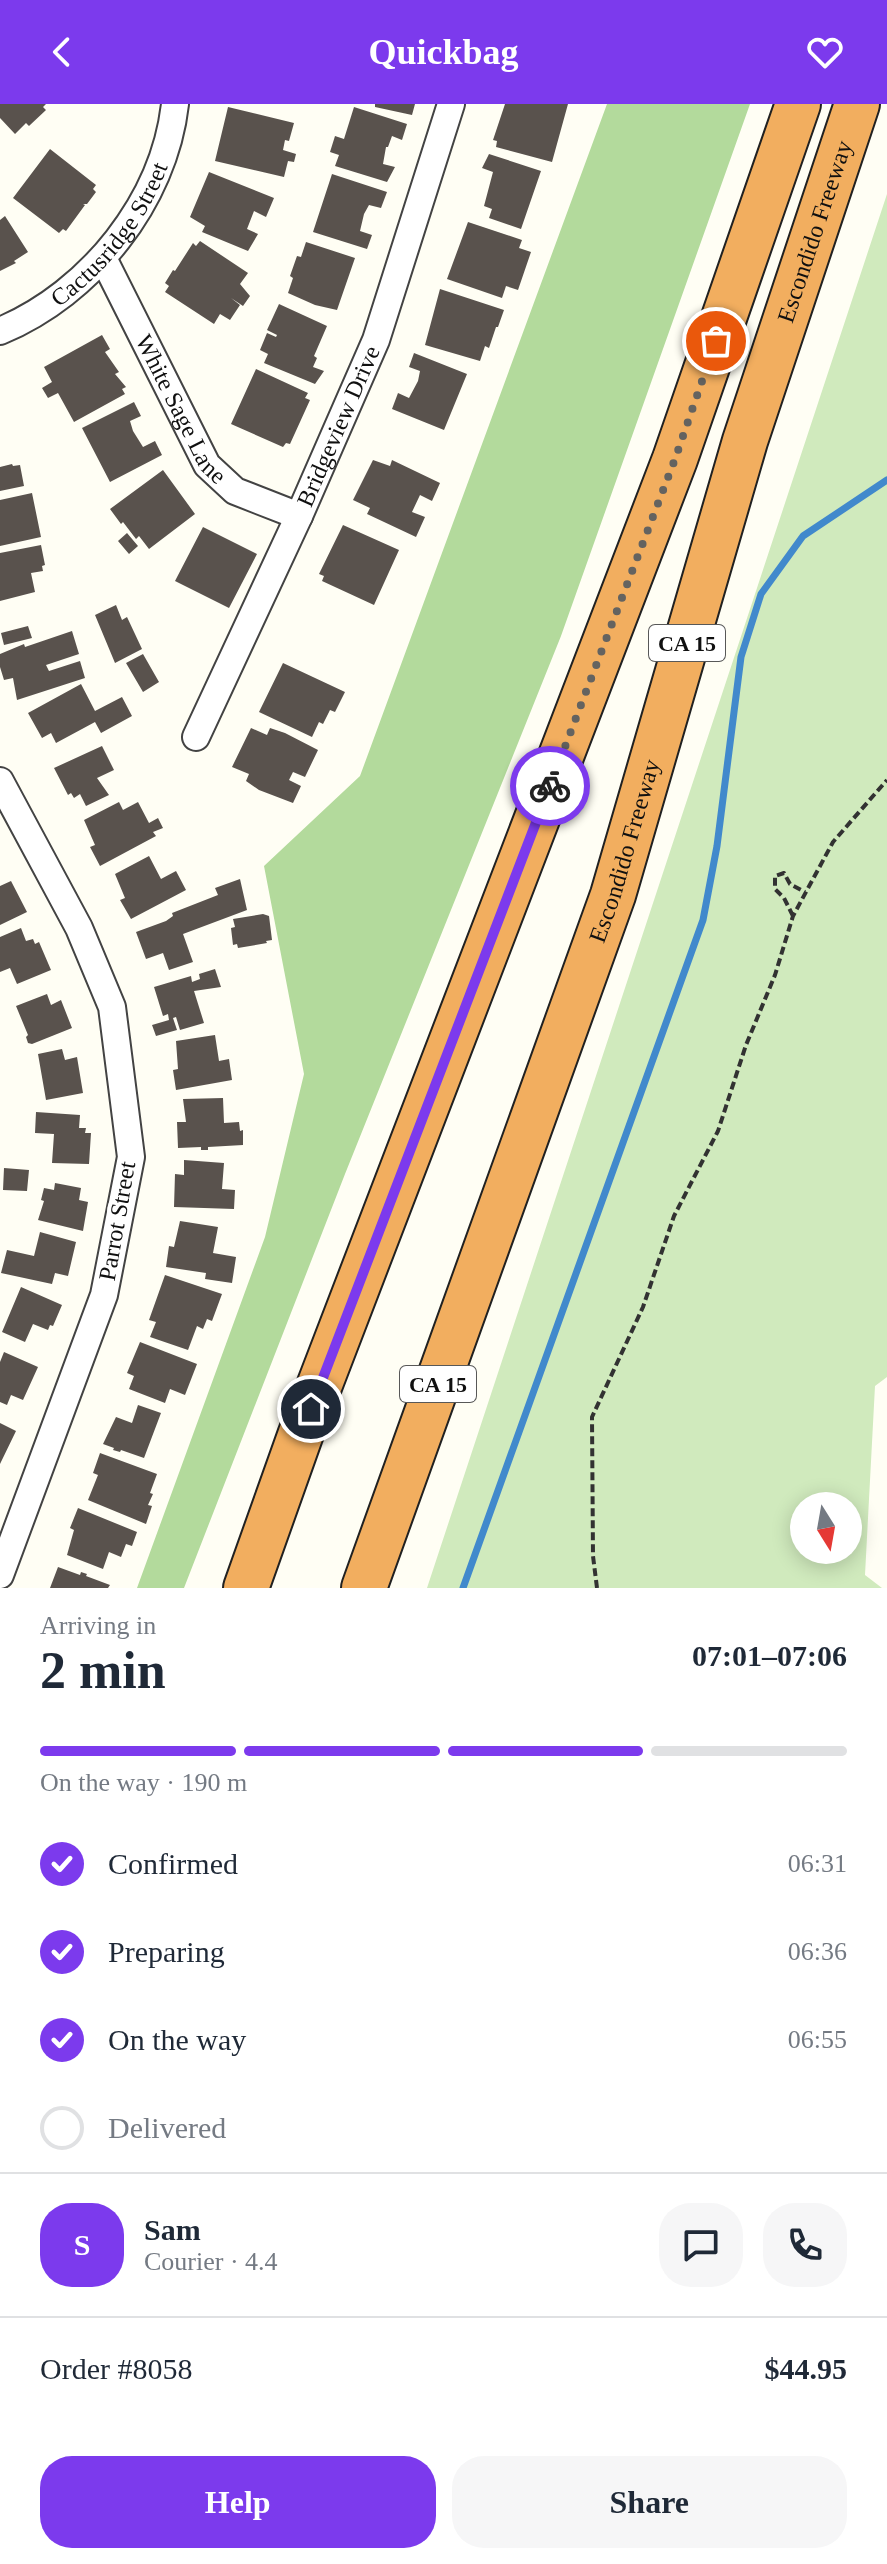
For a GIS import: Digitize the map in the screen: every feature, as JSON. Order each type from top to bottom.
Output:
[{"type":"highway","name":"CA 15","points":[[246,1588],[300,1436],[675,459],[798,104]]},
{"type":"highway","name":"Escondido Freeway","points":[[364,1588],[613,895],[745,441],[857,104]]},
{"type":"street","name":"Cactusridge Street","points":[[0,331],[64,294],[103,258],[149,192],[171,133],[175,104]]},
{"type":"street","name":"Bridgeview Drive","points":[[196,737],[299,516],[376,340],[451,104]]},
{"type":"street","name":"White Sage Lane","points":[[103,258],[207,465],[235,491],[299,516]]},
{"type":"street","name":"Parrot Street","points":[[0,781],[79,928],[112,1007],[131,1157],[104,1295],[0,1575]]},
{"type":"path","points":[[597,1588],[593,1556],[592,1417],[643,1307],[674,1216],[718,1131],[746,1045],[775,975],[793,916],[833,842],[887,780]]},
{"type":"path","points":[[793,916],[784,898],[775,889],[775,876],[784,873],[790,884],[805,892]]},
{"type":"green space","points":[[607,104],[750,104],[561,636],[345,1174],[184,1588],[137,1588],[265,1237],[304,1074],[264,866],[360,776]]},
{"type":"green space","points":[[887,194],[887,1377],[875,1386],[865,1575],[882,1588],[427,1588]]},
{"type":"building","points":[[0,104],[46,104],[43,107],[46,110],[15,134],[0,118]]},
{"type":"building","points":[[375,104],[415,104],[412,115],[375,107]]},
{"type":"building","points":[[505,104],[568,104],[552,162],[496,147],[497,141],[493,140]]},
{"type":"building","points":[[228,107],[294,123],[283,150],[296,154],[294,162],[288,161],[284,177],[215,161]]},
{"type":"building","points":[[354,107],[407,124],[402,140],[392,136],[386,147],[383,164],[395,167],[387,182],[335,166],[339,155],[330,152],[335,136],[344,139]]},
{"type":"building","points":[[50,149],[96,185],[93,189],[96,192],[87,204],[83,204],[66,231],[63,229],[59,233],[13,198]]},
{"type":"building","points":[[489,154],[541,171],[521,229],[489,218],[492,209],[484,206],[493,172],[482,168]]},
{"type":"building","points":[[209,172],[274,198],[266,217],[254,211],[247,229],[258,234],[248,251],[202,232],[205,226],[190,217]]},
{"type":"building","points":[[332,174],[387,192],[381,208],[369,205],[364,214],[360,231],[372,235],[367,249],[313,232]]},
{"type":"building","points":[[5,216],[28,252],[0,271],[0,220]]},
{"type":"building","points":[[468,222],[522,240],[519,248],[531,252],[518,290],[506,286],[502,298],[447,279]]},
{"type":"building","points":[[200,241],[248,273],[240,284],[250,296],[243,306],[231,298],[240,305],[230,320],[220,314],[214,324],[165,292],[169,286],[165,283],[173,270],[193,243],[196,246]]},
{"type":"building","points":[[306,242],[355,258],[337,310],[315,305],[288,293],[297,256],[301,257]]},
{"type":"building","points":[[440,289],[504,310],[489,348],[485,346],[480,361],[425,345]]},
{"type":"building","points":[[279,304],[327,326],[314,356],[317,358],[313,367],[324,371],[315,384],[264,363],[268,354],[260,350],[267,333],[277,335],[267,330]]},
{"type":"building","points":[[102,335],[110,349],[105,352],[119,372],[115,374],[126,387],[122,389],[125,394],[74,422],[58,393],[48,398],[42,388],[52,382],[44,367]]},
{"type":"building","points":[[414,353],[467,374],[444,430],[392,409],[398,393],[409,398],[418,381],[420,371],[409,367]]},
{"type":"building","points":[[256,369],[308,393],[305,398],[310,400],[290,444],[286,443],[283,447],[231,424]]},
{"type":"building","points":[[134,402],[141,416],[130,421],[133,431],[143,447],[155,441],[162,455],[110,482],[82,428]]},
{"type":"building","points":[[373,460],[390,466],[392,460],[440,483],[432,501],[420,495],[412,512],[425,517],[416,537],[367,514],[370,508],[353,500]]},
{"type":"building","points":[[20,465],[24,486],[0,491],[0,467]]},
{"type":"building","points":[[163,470],[195,514],[149,549],[139,536],[136,539],[123,522],[121,524],[110,509]]},
{"type":"building","points":[[32,493],[41,537],[0,546],[0,500]]},
{"type":"building","points":[[343,525],[399,550],[374,605],[322,581],[324,576],[319,574]]},
{"type":"building","points":[[203,527],[257,554],[229,608],[175,581]]},
{"type":"building","points":[[127,533],[138,546],[129,554],[118,541]]},
{"type":"building","points":[[41,545],[45,565],[42,566],[43,571],[31,573],[35,592],[0,601],[0,553]]},
{"type":"building","points":[[116,605],[122,620],[127,617],[142,649],[115,663],[95,615]]},
{"type":"building","points":[[28,626],[32,638],[4,645],[1,633]]},
{"type":"building","points":[[72,631],[79,654],[46,665],[49,671],[80,661],[85,678],[17,700],[13,678],[4,680],[0,654]]},
{"type":"building","points":[[143,654],[159,682],[143,692],[126,663]]},
{"type":"building","points":[[283,663],[345,692],[335,712],[330,710],[323,724],[319,722],[312,737],[259,712]]},
{"type":"building","points":[[81,684],[95,711],[122,697],[132,716],[101,733],[95,722],[56,743],[51,733],[42,738],[28,713]]},
{"type":"building","points":[[251,728],[267,735],[270,728],[318,750],[305,777],[293,772],[289,780],[301,786],[293,803],[259,790],[246,781],[249,774],[232,767]]},
{"type":"building","points":[[102,746],[114,770],[97,778],[109,795],[86,806],[80,794],[74,798],[71,793],[68,795],[54,768]]},
{"type":"building","points":[[119,802],[123,810],[138,802],[149,823],[158,818],[163,828],[153,832],[156,836],[100,866],[90,847],[95,845],[84,820]]},
{"type":"building","points":[[149,856],[161,879],[176,871],[186,890],[131,919],[120,900],[125,898],[115,874]]},
{"type":"building","points":[[240,879],[247,910],[183,934],[193,962],[169,970],[163,953],[146,959],[136,932],[166,921],[173,916],[172,913],[218,895],[215,888]]},
{"type":"building","points":[[11,881],[27,912],[0,925],[0,886]]},
{"type":"building","points":[[263,914],[269,916],[272,940],[238,948],[237,944],[233,945],[233,919]]},
{"type":"building","points":[[21,928],[26,941],[33,939],[35,944],[39,942],[51,970],[17,984],[10,968],[0,972],[0,937]]},
{"type":"building","points":[[215,969],[221,987],[194,991],[204,1023],[180,1030],[176,1017],[173,1018],[177,1030],[156,1036],[152,1025],[169,1020],[168,1014],[163,1016],[154,987],[191,976],[192,982],[200,979],[199,974]]},
{"type":"building","points":[[47,994],[51,1005],[61,1000],[72,1028],[28,1043],[28,1035],[16,1006]]},
{"type":"building","points":[[215,1035],[219,1061],[229,1059],[232,1080],[176,1090],[173,1070],[178,1069],[176,1041]]},
{"type":"building","points":[[62,1049],[65,1060],[77,1057],[83,1093],[46,1100],[38,1054]]},
{"type":"building","points":[[223,1098],[224,1123],[239,1122],[240,1131],[243,1130],[243,1145],[208,1147],[208,1150],[201,1150],[201,1147],[178,1148],[177,1122],[186,1122],[183,1099]]},
{"type":"building","points":[[36,1112],[80,1115],[79,1128],[86,1128],[85,1133],[91,1133],[89,1164],[52,1163],[54,1134],[35,1133]]},
{"type":"building","points":[[184,1160],[224,1163],[222,1189],[235,1190],[234,1209],[174,1207],[175,1174],[184,1175]]},
{"type":"building","points":[[4,1168],[29,1170],[27,1191],[3,1190]]},
{"type":"building","points":[[55,1183],[81,1188],[79,1200],[88,1202],[83,1231],[38,1220],[44,1188],[54,1190]]},
{"type":"building","points":[[180,1221],[218,1227],[213,1253],[236,1257],[232,1283],[205,1279],[206,1273],[166,1267],[169,1246],[174,1247]]},
{"type":"building","points":[[40,1232],[76,1242],[68,1276],[55,1273],[52,1284],[1,1273],[7,1250],[34,1256]]},
{"type":"building","points":[[165,1275],[222,1294],[212,1321],[207,1319],[203,1329],[197,1326],[188,1350],[150,1337],[156,1322],[149,1320]]},
{"type":"building","points":[[21,1287],[62,1305],[53,1326],[50,1325],[48,1330],[33,1324],[25,1342],[2,1332]]},
{"type":"building","points":[[140,1342],[197,1364],[185,1395],[170,1389],[165,1403],[129,1389],[134,1376],[127,1373]]},
{"type":"building","points":[[4,1352],[38,1367],[23,1400],[11,1395],[7,1405],[0,1402],[0,1362]]},
{"type":"building","points":[[138,1405],[161,1413],[144,1458],[113,1450],[103,1444],[116,1417],[132,1423]]},
{"type":"building","points":[[0,1423],[16,1431],[0,1464]]},
{"type":"building","points":[[100,1453],[157,1474],[150,1493],[153,1494],[148,1505],[152,1506],[146,1524],[88,1500],[98,1475],[93,1473]]},
{"type":"building","points":[[78,1508],[137,1532],[132,1546],[126,1544],[121,1557],[109,1552],[103,1569],[67,1555],[74,1530],[70,1528]]},
{"type":"building","points":[[58,1567],[80,1575],[81,1572],[87,1574],[110,1585],[108,1588],[50,1588]]},
{"type":"waterway","points":[[463,1588],[703,920],[717,846],[741,657],[761,594],[803,536],[887,480]]},
{"type":"way so far","points":[[550,786],[675,459],[716,341]]},
{"type":"route","points":[[311,1409],[550,786]]}]
